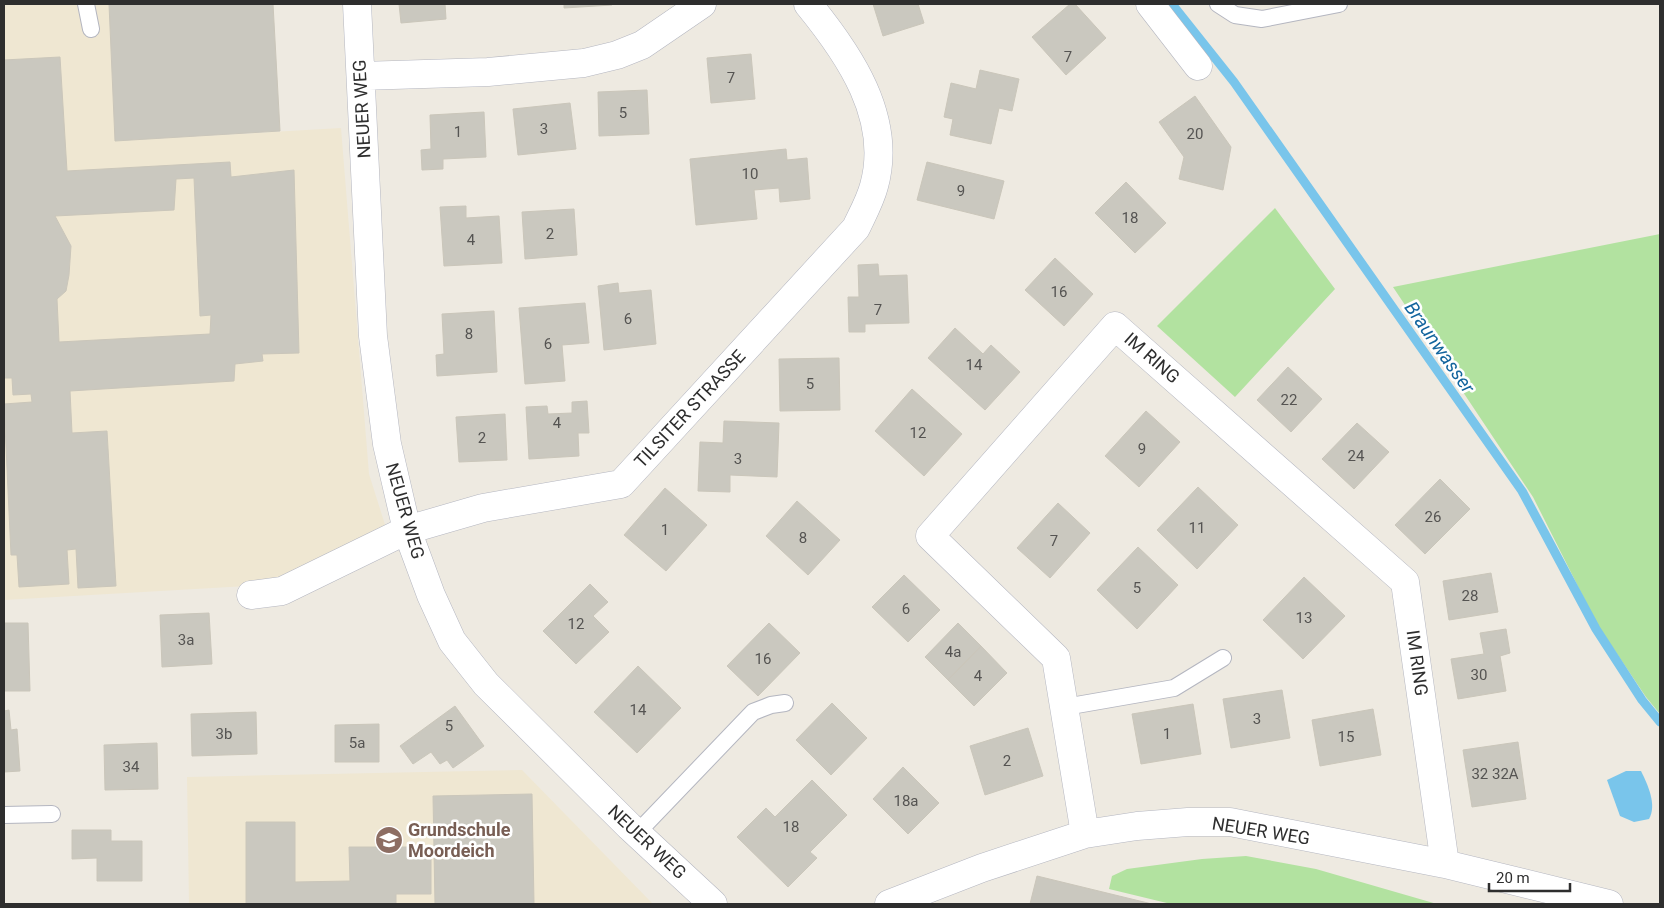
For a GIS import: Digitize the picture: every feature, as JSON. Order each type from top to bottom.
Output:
[{"type":"street","name":"NEUER WEG","points":[[357,4],[373,336],[387,444],[407,530],[431,594],[452,641],[486,684],[637,834],[713,904]]},
{"type":"street","points":[[361,76],[488,72],[584,63],[617,55],[642,45],[702,4]]},
{"type":"street","name":"TILSITER STRASSE","points":[[251,595],[282,591],[407,530],[483,508],[621,484],[856,228],[874,186],[877,164],[877,141],[871,105],[858,74],[808,4]]},
{"type":"street","points":[[1150,4],[1198,66]]},
{"type":"street","name":"IM RING","points":[[1086,834],[1056,658],[930,536],[1114,326],[1405,582],[1445,864]]},
{"type":"street","name":"NEUER WEG","points":[[889,904],[982,868],[1086,834],[1137,826],[1188,822],[1230,822],[1445,864],[1609,904]]},
{"type":"lane","points":[[86,4],[90,29]]},
{"type":"lane","points":[[1218,4],[1235,15],[1262,19],[1339,4]]},
{"type":"lane","points":[[1064,707],[1174,688],[1223,658]]},
{"type":"lane","points":[[637,834],[753,712],[771,705],[785,703]]},
{"type":"lane","points":[[4,815],[52,814]]},
{"type":"shaded area","points":[[4,4],[109,4],[115,141],[341,128],[369,474],[387,531],[282,584],[4,600]]},
{"type":"shaded area","name":"Grundschule Moordeich","points":[[522,770],[653,904],[189,904],[187,777]]},
{"type":"green space","points":[[1275,208],[1335,289],[1235,397],[1157,326]]},
{"type":"green space","points":[[1660,234],[1660,714],[1646,697],[1597,624],[1533,497],[1393,287]]},
{"type":"green space","points":[[1246,856],[1316,869],[1437,904],[1171,904],[1109,889],[1112,876],[1127,869],[1202,859]]},
{"type":"water","points":[[1626,771],[1641,771],[1644,777],[1652,801],[1649,819],[1634,822],[1620,816],[1607,780]]},
{"type":"building","points":[[109,4],[273,4],[280,131],[115,141]]},
{"type":"building","points":[[399,4],[445,4],[446,19],[401,23]]},
{"type":"building","points":[[564,4],[612,4],[612,5],[564,8]]},
{"type":"building","points":[[873,4],[918,4],[924,23],[883,36]]},
{"type":"building","points":[[1070,4],[1075,4],[1106,38],[1066,75],[1032,37]]},
{"type":"building","points":[[751,54],[755,99],[711,103],[707,58]]},
{"type":"building","points":[[60,57],[67,171],[230,162],[231,177],[294,170],[299,353],[262,354],[263,361],[235,364],[234,381],[70,391],[72,433],[107,431],[116,586],[78,588],[76,549],[67,550],[69,584],[19,587],[17,555],[11,555],[4,404],[32,402],[31,394],[13,395],[12,378],[4,378],[4,60]],"holes":[[[194,178],[200,316],[211,315],[210,334],[59,342],[57,299],[66,291],[71,246],[55,216],[174,210],[176,179]]]},
{"type":"building","points":[[980,70],[1019,79],[1012,111],[999,108],[991,144],[950,135],[953,119],[944,117],[951,83],[976,89]]},
{"type":"building","points":[[647,90],[649,134],[599,136],[598,92]]},
{"type":"building","points":[[1195,96],[1231,147],[1223,190],[1179,179],[1184,157],[1159,122]]},
{"type":"building","points":[[570,103],[576,149],[518,155],[513,109]]},
{"type":"building","points":[[484,112],[486,157],[443,159],[443,169],[422,170],[421,150],[431,149],[430,115]]},
{"type":"building","points":[[786,149],[787,160],[807,158],[810,199],[780,202],[779,188],[754,190],[757,219],[696,225],[690,159]]},
{"type":"building","points":[[927,162],[1004,181],[994,219],[917,200]]},
{"type":"building","points":[[1126,182],[1166,223],[1135,253],[1095,213]]},
{"type":"building","points":[[466,206],[466,218],[499,216],[502,263],[444,266],[440,207]]},
{"type":"building","points":[[574,209],[577,255],[525,259],[522,212]]},
{"type":"building","points":[[1055,258],[1093,294],[1064,326],[1025,290]]},
{"type":"building","points":[[878,264],[879,276],[907,275],[909,323],[865,324],[865,332],[849,332],[848,297],[859,297],[858,265]]},
{"type":"building","points":[[618,283],[619,293],[651,290],[656,344],[604,350],[598,286]]},
{"type":"building","points":[[585,303],[589,343],[562,345],[565,381],[525,384],[519,308]]},
{"type":"building","points":[[494,311],[497,372],[437,376],[436,355],[444,354],[442,314]]},
{"type":"building","points":[[955,328],[983,354],[991,345],[1020,372],[985,410],[928,358]]},
{"type":"building","points":[[839,358],[840,410],[780,411],[779,359]]},
{"type":"building","points":[[1288,367],[1322,399],[1291,432],[1257,400]]},
{"type":"building","points":[[912,389],[962,434],[924,476],[875,431]]},
{"type":"building","points":[[587,401],[589,433],[578,433],[579,456],[529,459],[526,407],[547,406],[548,414],[572,413],[572,402]]},
{"type":"building","points":[[1146,411],[1180,442],[1139,487],[1105,456]]},
{"type":"building","points":[[505,414],[507,460],[459,462],[456,417]]},
{"type":"building","points":[[724,421],[779,423],[777,477],[730,475],[730,492],[698,491],[700,442],[723,443]]},
{"type":"building","points":[[1357,423],[1389,452],[1354,489],[1322,459]]},
{"type":"building","points":[[1440,479],[1470,509],[1425,554],[1395,525]]},
{"type":"building","points":[[1198,487],[1238,525],[1197,569],[1157,530]]},
{"type":"building","points":[[665,488],[707,525],[666,571],[624,535]]},
{"type":"building","points":[[797,501],[840,540],[808,575],[766,536]]},
{"type":"building","points":[[1058,503],[1090,533],[1050,578],[1017,548]]},
{"type":"building","points":[[1138,547],[1178,585],[1137,629],[1097,590]]},
{"type":"building","points":[[1491,573],[1498,612],[1449,620],[1443,581]]},
{"type":"building","points":[[904,575],[940,610],[908,642],[872,607]]},
{"type":"building","points":[[1304,577],[1345,616],[1303,659],[1263,620]]},
{"type":"building","points":[[590,584],[608,602],[593,616],[609,632],[576,664],[543,631]]},
{"type":"building","points":[[209,613],[212,664],[162,667],[160,615]]},
{"type":"building","points":[[4,623],[28,623],[30,691],[4,691]]},
{"type":"building","points":[[769,623],[800,653],[758,696],[727,666]]},
{"type":"building","points":[[958,623],[981,646],[948,680],[925,657]]},
{"type":"building","points":[[1506,629],[1510,653],[1500,656],[1506,691],[1458,699],[1451,659],[1484,654],[1480,633]]},
{"type":"building","points":[[981,646],[1007,673],[974,706],[948,680]]},
{"type":"building","points":[[638,666],[681,708],[637,753],[594,712]]},
{"type":"building","points":[[1282,690],[1290,738],[1231,748],[1223,699]]},
{"type":"building","points":[[832,703],[867,738],[831,775],[796,740]]},
{"type":"building","points":[[1193,704],[1201,754],[1141,764],[1132,714]]},
{"type":"building","points":[[455,706],[484,746],[453,768],[447,760],[440,764],[431,752],[413,764],[400,746]]},
{"type":"building","points":[[1373,709],[1381,755],[1320,766],[1312,720]]},
{"type":"building","points":[[9,710],[11,730],[17,729],[20,771],[4,772],[4,711]]},
{"type":"building","points":[[256,712],[257,754],[192,756],[191,714]]},
{"type":"building","points":[[379,724],[379,762],[335,762],[335,725]]},
{"type":"building","points":[[1028,728],[1043,776],[985,795],[970,746]]},
{"type":"building","points":[[1518,742],[1526,799],[1472,807],[1463,750]]},
{"type":"building","points":[[157,743],[158,789],[105,790],[104,745]]},
{"type":"building","points":[[903,767],[939,803],[908,834],[873,799]]},
{"type":"building","points":[[812,780],[847,815],[810,852],[817,858],[788,887],[737,837],[766,808],[775,817]]},
{"type":"building","points":[[532,794],[534,904],[435,904],[433,796]]},
{"type":"building","points":[[246,822],[295,822],[295,882],[350,881],[349,847],[431,847],[431,894],[396,894],[396,904],[246,904]]},
{"type":"building","points":[[72,830],[111,830],[111,841],[142,841],[142,881],[97,881],[97,858],[72,859]]},
{"type":"building","points":[[1037,876],[1152,904],[1030,904]]},
{"type":"waterway","name":"Braunwasser","points":[[1172,4],[1234,82],[1522,491],[1596,629],[1642,700],[1660,722]]},
{"type":"place","name":"Grundschule Moordeich","points":[[389,840]]}]
